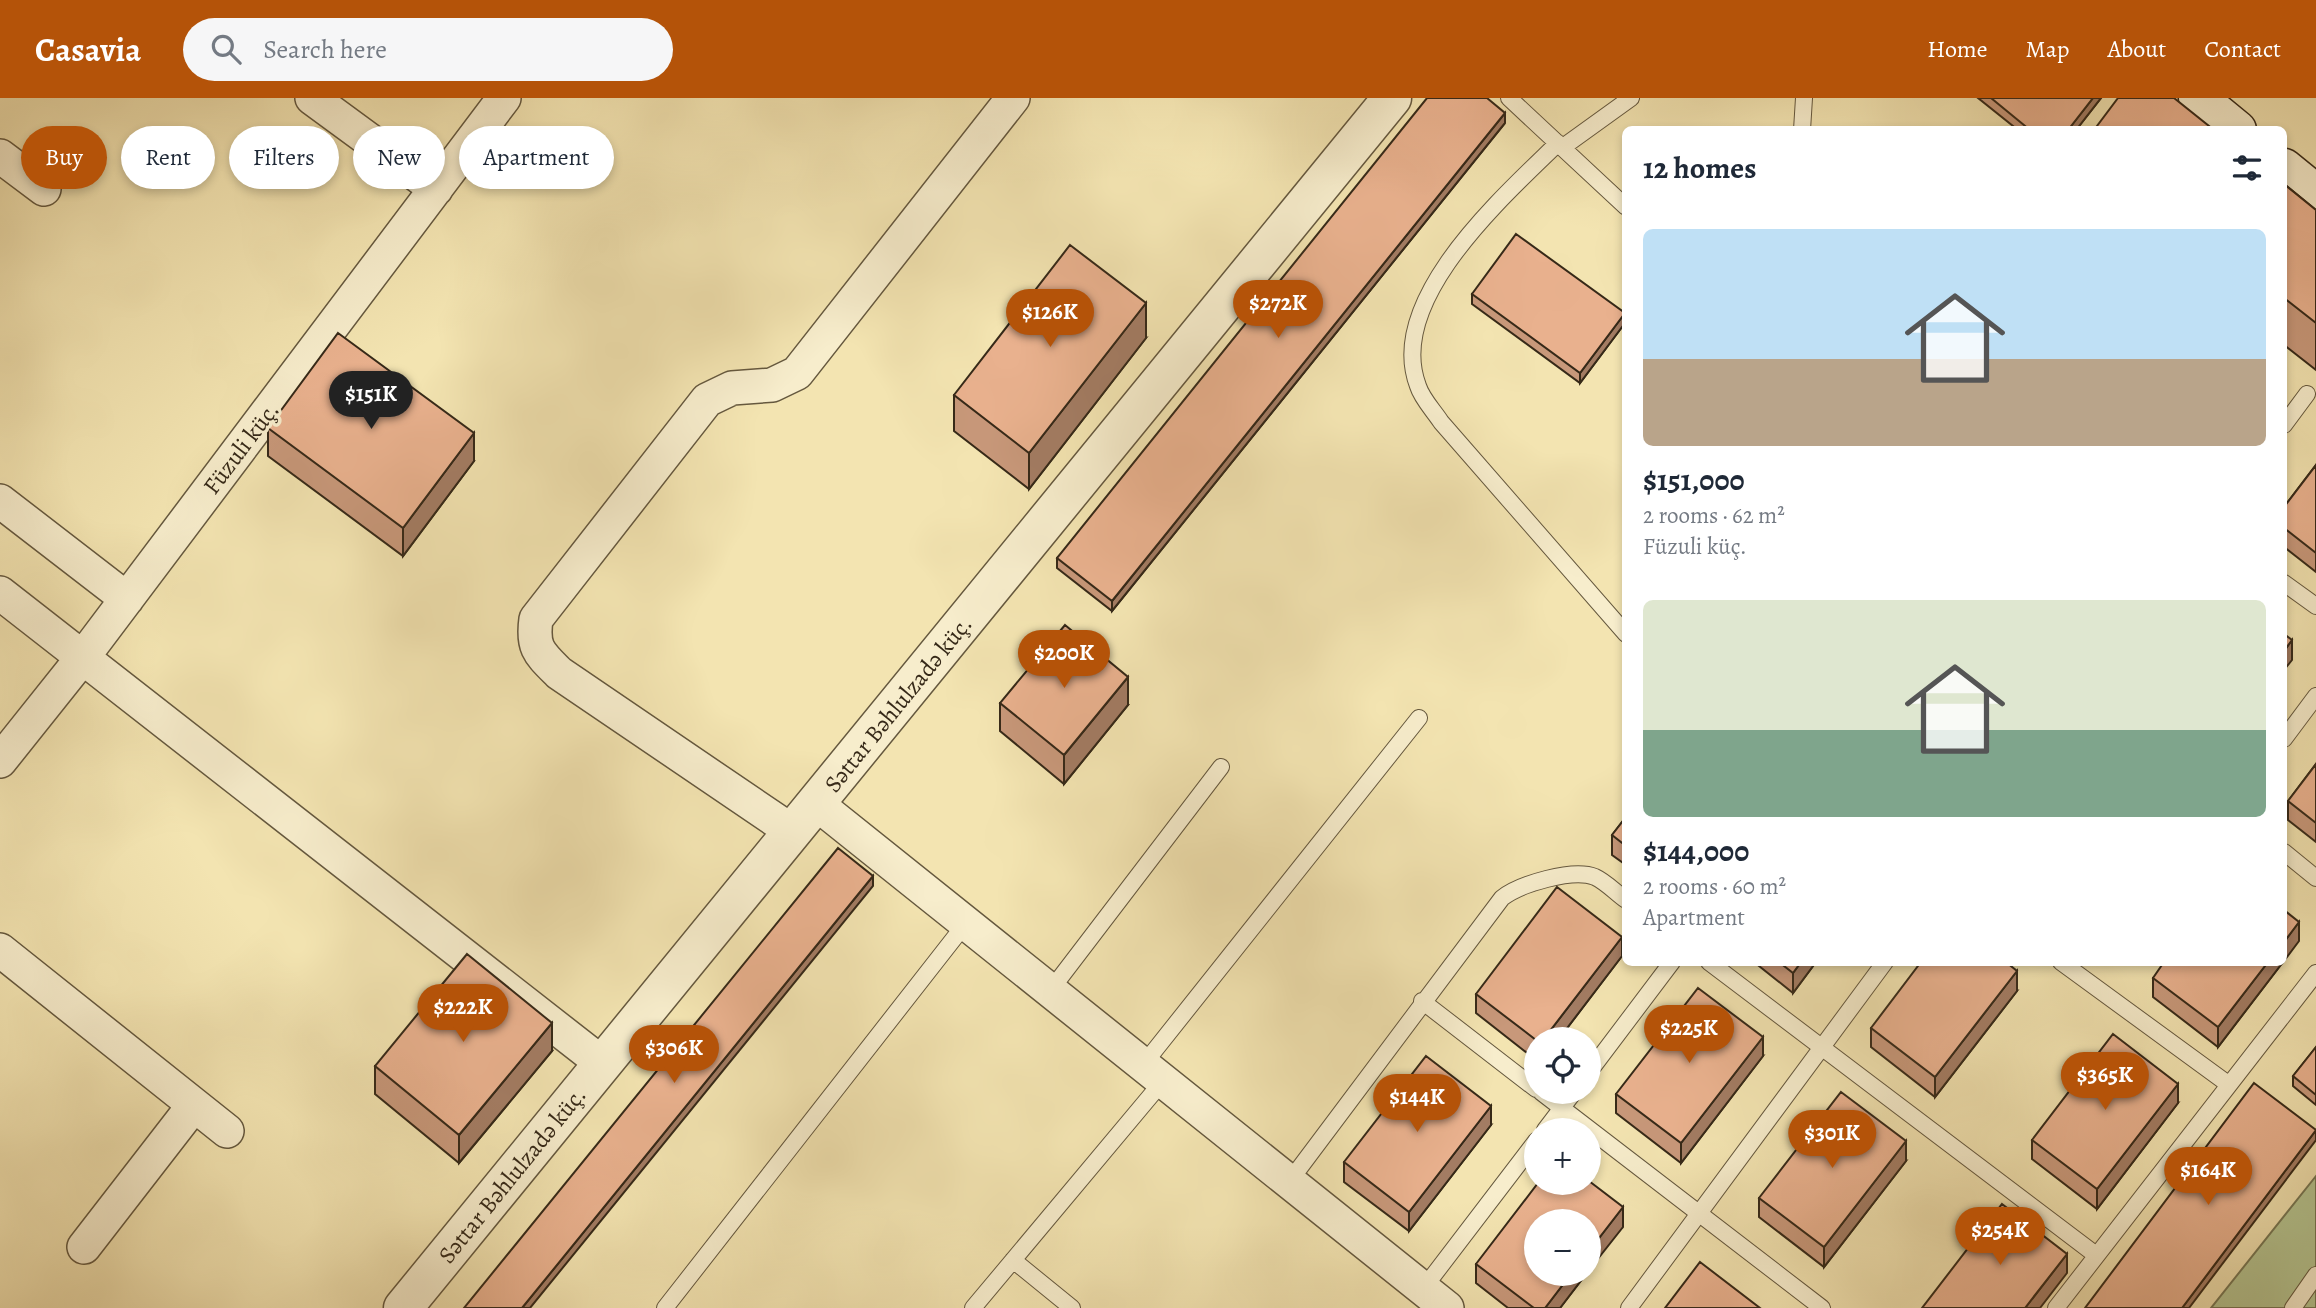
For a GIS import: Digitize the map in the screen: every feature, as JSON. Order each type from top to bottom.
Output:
[{"type":"street","points":[[312,98],[353,128]]},
{"type":"street","name":"Füzuli küç.","points":[[445,177],[504,98]]},
{"type":"street","points":[[1013,98],[797,373],[772,385],[732,388],[707,400],[536,619],[533,641],[542,656],[559,673],[805,818],[965,923],[1435,1299]]},
{"type":"street","name":"Səttar Bəhlulzadə küç.","points":[[403,1308],[1392,98]]},
{"type":"street","points":[[2198,98],[2231,126]]},
{"type":"street","points":[[0,156],[21,172]]},
{"type":"street","name":"Füzuli küç.","points":[[0,761],[83,657],[436,189]]},
{"type":"street","points":[[0,501],[127,599]]},
{"type":"street","points":[[0,593],[603,1064]]},
{"type":"street","points":[[0,950],[227,1131]]},
{"type":"street","points":[[84,1247],[194,1105]]},
{"type":"lane","points":[[1510,98],[1622,203]]},
{"type":"lane","points":[[1622,629],[1441,422],[1418,387],[1412,348],[1430,288],[1478,221],[1561,145],[1631,98]]},
{"type":"lane","points":[[1802,126],[1804,98]]},
{"type":"lane","points":[[2287,421],[2307,394]]},
{"type":"lane","points":[[2287,585],[2316,606]]},
{"type":"lane","points":[[2287,735],[2316,696]]},
{"type":"lane","points":[[973,1308],[1013,1260],[1419,718]]},
{"type":"lane","points":[[1050,990],[1221,767]]},
{"type":"lane","points":[[2287,854],[2316,878]]},
{"type":"lane","points":[[1289,1182],[1422,1001],[1502,898],[1516,888],[1580,873],[1597,878],[1622,897]]},
{"type":"lane","points":[[665,1308],[965,923]]},
{"type":"lane","points":[[1601,1056],[1669,966]]},
{"type":"lane","points":[[1714,966],[2096,1255]]},
{"type":"lane","points":[[1629,1308],[1882,966]]},
{"type":"lane","points":[[2066,966],[2228,1084]]},
{"type":"lane","points":[[2056,1308],[2316,973]]},
{"type":"lane","points":[[1422,1001],[1524,1079]]},
{"type":"lane","points":[[1557,1104],[1822,1308]]},
{"type":"lane","points":[[1554,1118],[1565,1104]]},
{"type":"lane","points":[[1435,1299],[1524,1160]]},
{"type":"lane","points":[[1013,1260],[1072,1308]]},
{"type":"lane","points":[[2293,1308],[2316,1275]]},
{"type":"green space","points":[[2316,1176],[2316,1308],[2211,1308]]},
{"type":"building","points":[[1427,98],[1487,98],[1505,113],[1112,601],[1057,558]]},
{"type":"building","points":[[1991,98],[2093,98],[2071,126],[2025,126]]},
{"type":"building","points":[[2118,98],[2174,98],[2209,126],[2097,126]]},
{"type":"building","points":[[2287,186],[2316,210],[2316,323],[2287,300]]},
{"type":"building","points":[[1516,234],[1622,311],[1622,317],[1580,373],[1472,294]]},
{"type":"building","points":[[1070,245],[1146,303],[1029,453],[954,395]]},
{"type":"building","points":[[338,333],[474,433],[403,528],[268,428]]},
{"type":"building","points":[[2316,465],[2316,553],[2287,530],[2287,503]]},
{"type":"building","points":[[1065,625],[1128,677],[1064,755],[1000,703]]},
{"type":"building","points":[[2316,764],[2316,823],[2288,801]]},
{"type":"building","points":[[1622,822],[1622,843],[1612,835]]},
{"type":"building","points":[[838,848],[873,876],[522,1308],[464,1308]]},
{"type":"building","points":[[1557,887],[1622,937],[1553,1027],[1524,1027],[1524,1031],[1476,994]]},
{"type":"building","points":[[2287,912],[2299,922],[2287,938]]},
{"type":"building","points":[[467,954],[552,1023],[459,1135],[375,1066]]},
{"type":"building","points":[[1784,966],[1798,966],[1793,973]]},
{"type":"building","points":[[1918,966],[2011,966],[2017,971],[1935,1077],[1871,1028]]},
{"type":"building","points":[[2161,966],[2265,966],[2218,1027],[2153,978]]},
{"type":"building","points":[[1698,988],[1763,1037],[1681,1143],[1616,1094]]},
{"type":"building","points":[[2113,1034],[2178,1084],[2097,1189],[2032,1140]]},
{"type":"building","points":[[2316,1047],[2316,1095],[2293,1076]]},
{"type":"building","points":[[1426,1056],[1491,1106],[1409,1212],[1344,1162]]},
{"type":"building","points":[[2254,1083],[2316,1130],[2182,1308],[2085,1308]]},
{"type":"building","points":[[1841,1092],[1906,1141],[1824,1247],[1759,1198]]},
{"type":"building","points":[[1601,1190],[1623,1207],[1601,1235],[1601,1209],[1524,1209],[1524,1286],[1562,1286],[1545,1308],[1534,1308],[1476,1264],[1529,1195],[1601,1195]]},
{"type":"building","points":[[2002,1204],[2067,1254],[2025,1308],[1922,1308]]},
{"type":"building","points":[[1700,1262],[1760,1308],[1665,1308]]}]
